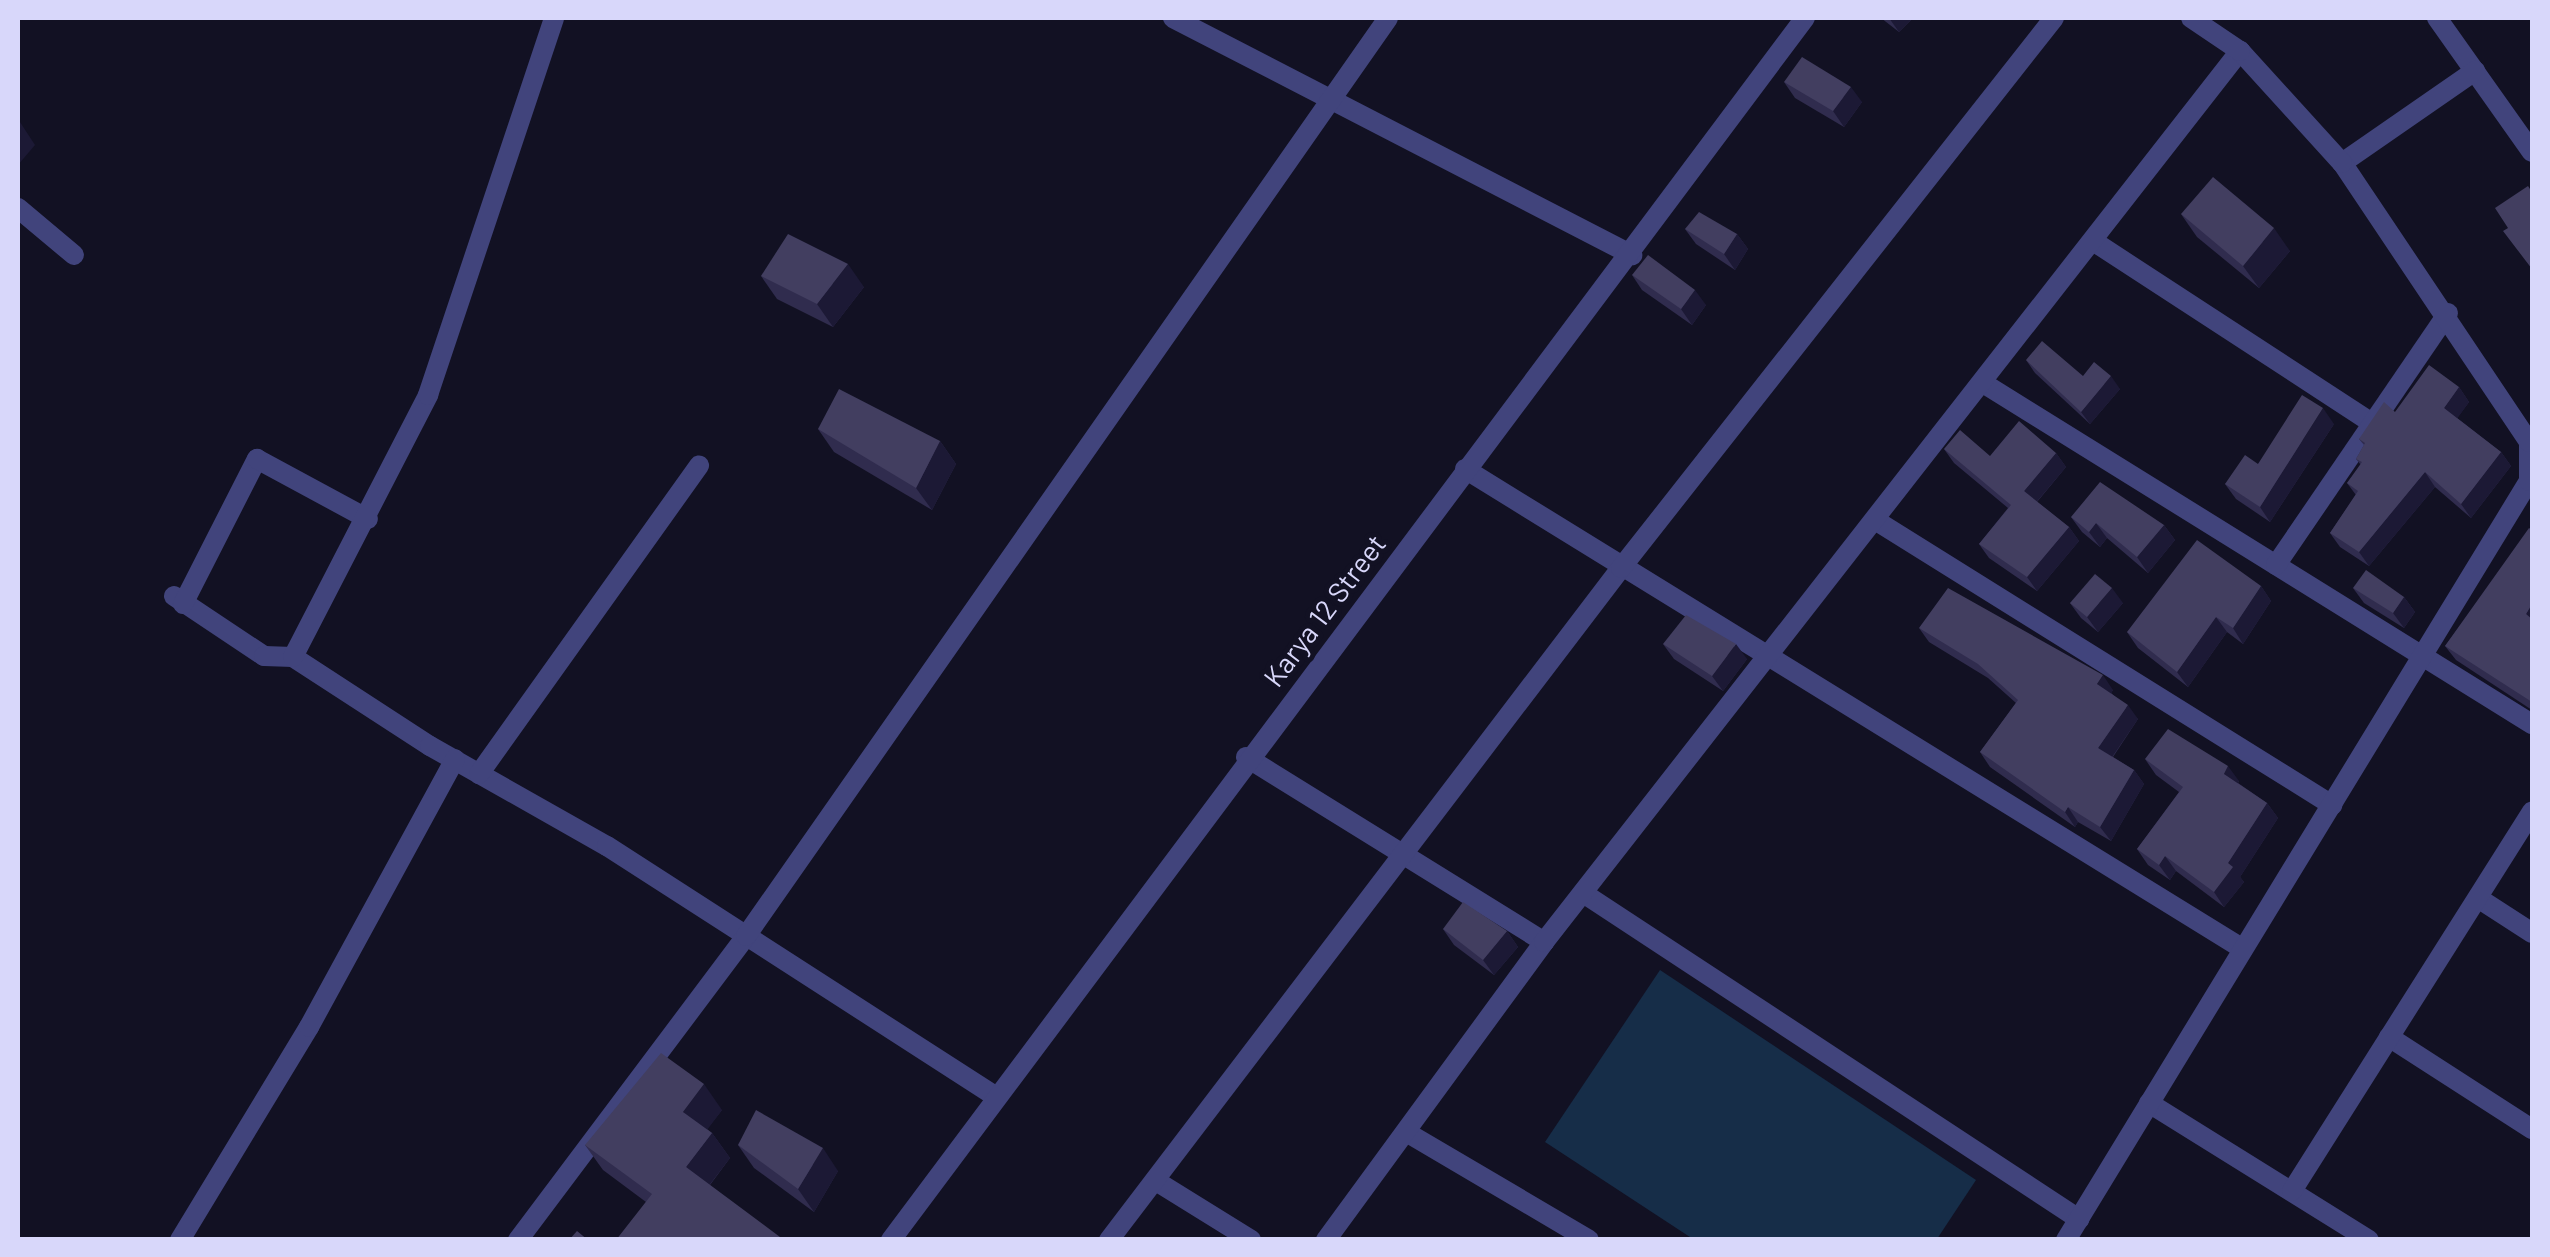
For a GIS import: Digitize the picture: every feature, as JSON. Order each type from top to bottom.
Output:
[{"type":"street","points":[[294,657],[328,579],[368,519],[428,395],[554,18]]},
{"type":"street","points":[[1173,18],[1632,255]]},
{"type":"street","points":[[518,1240],[746,936],[1388,18]]},
{"type":"street","name":"Karya 12 Street","points":[[898,1237],[995,1096],[1246,757],[1632,255],[1805,18]]},
{"type":"street","points":[[1109,1240],[1621,568],[2054,18]]},
{"type":"street","points":[[2066,1240],[2529,481],[2530,442],[2448,313],[2342,163],[2240,51],[2191,18]]},
{"type":"street","points":[[2437,18],[2532,152]]},
{"type":"street","points":[[1326,1240],[1544,942],[2096,243],[2240,51]]},
{"type":"street","points":[[2342,163],[2475,71]]},
{"type":"street","points":[[18,208],[74,255]]},
{"type":"street","points":[[2096,243],[2369,421]]},
{"type":"street","points":[[2276,565],[2369,421],[2448,313]]},
{"type":"street","points":[[1983,383],[2532,724]]},
{"type":"street","points":[[368,519],[257,460],[178,600],[264,656],[294,657],[455,760],[746,936],[995,1096]]},
{"type":"street","points":[[480,774],[698,466]]},
{"type":"street","points":[[1465,469],[1766,660],[2244,949]]},
{"type":"street","points":[[1876,520],[2332,805]]},
{"type":"street","points":[[1246,757],[1544,942]]},
{"type":"street","points":[[180,1240],[309,1027],[455,760]]},
{"type":"street","points":[[2292,1192],[2532,812]]},
{"type":"street","points":[[1583,893],[2079,1219]]},
{"type":"street","points":[[2478,898],[2532,933]]},
{"type":"street","points":[[2389,1038],[2532,1130]]},
{"type":"street","points":[[2149,1103],[2369,1240]]},
{"type":"street","points":[[1406,1132],[1589,1240]]},
{"type":"street","points":[[1156,1181],[1251,1240]]},
{"type":"water","points":[[1660,970],[1976,1180],[1937,1239],[1693,1239],[1545,1142]]},
{"type":"building","points":[[1802,57],[1851,87],[1833,111],[1784,82]]},
{"type":"building","points":[[2213,177],[2274,228],[2243,266],[2181,214]]},
{"type":"building","points":[[2528,186],[2532,192],[2532,269],[2503,231],[2508,228],[2495,208]]},
{"type":"building","points":[[1699,212],[1737,234],[1724,254],[1685,229]]},
{"type":"building","points":[[788,234],[848,264],[817,304],[761,276]]},
{"type":"building","points":[[1648,255],[1695,290],[1681,309],[1632,275]]},
{"type":"building","points":[[2042,341],[2083,376],[2094,362],[2111,376],[2081,412],[2026,360]]},
{"type":"building","points":[[2429,365],[2459,387],[2444,408],[2501,452],[2461,504],[2425,472],[2359,552],[2330,533],[2358,491],[2347,483],[2362,462],[2356,459],[2365,443],[2359,439],[2384,402],[2395,412]]},
{"type":"building","points":[[839,389],[940,441],[916,488],[818,429]]},
{"type":"building","points":[[2302,395],[2323,408],[2260,507],[2225,484],[2245,455],[2258,464]]},
{"type":"building","points":[[2019,421],[2056,453],[2024,491],[2069,527],[2027,577],[1979,544],[2011,505],[1944,449],[1960,430],[1990,456]]},
{"type":"building","points":[[2100,482],[2164,525],[2137,557],[2096,523],[2089,532],[2071,517]]},
{"type":"building","points":[[2529,528],[2532,604],[2526,614],[2532,619],[2532,702],[2445,646]]},
{"type":"building","points":[[2197,540],[2261,586],[2233,628],[2216,617],[2177,672],[2127,632]]},
{"type":"building","points":[[2366,570],[2404,597],[2393,613],[2353,588]]},
{"type":"building","points":[[2095,574],[2112,588],[2087,617],[2070,603]]},
{"type":"building","points":[[1948,588],[2103,675],[2097,684],[2128,705],[2098,748],[2134,770],[2100,827],[2068,807],[2065,812],[1980,752],[2018,700],[1978,664],[1919,628]]},
{"type":"building","points":[[1686,615],[1736,644],[1712,676],[1663,644]]},
{"type":"building","points":[[2168,729],[2228,766],[2224,774],[2267,803],[2228,863],[2233,867],[2214,892],[2165,856],[2159,865],[2137,849],[2183,787],[2145,759]]},
{"type":"building","points":[[1463,902],[1507,931],[1483,960],[1443,929]]},
{"type":"building","points":[[661,1053],[704,1084],[683,1112],[712,1133],[686,1167],[784,1240],[616,1240],[652,1194],[585,1145]]},
{"type":"building","points":[[756,1110],[823,1148],[798,1189],[738,1145]]},
{"type":"building","points":[[577,1231],[588,1240],[569,1240]]}]
